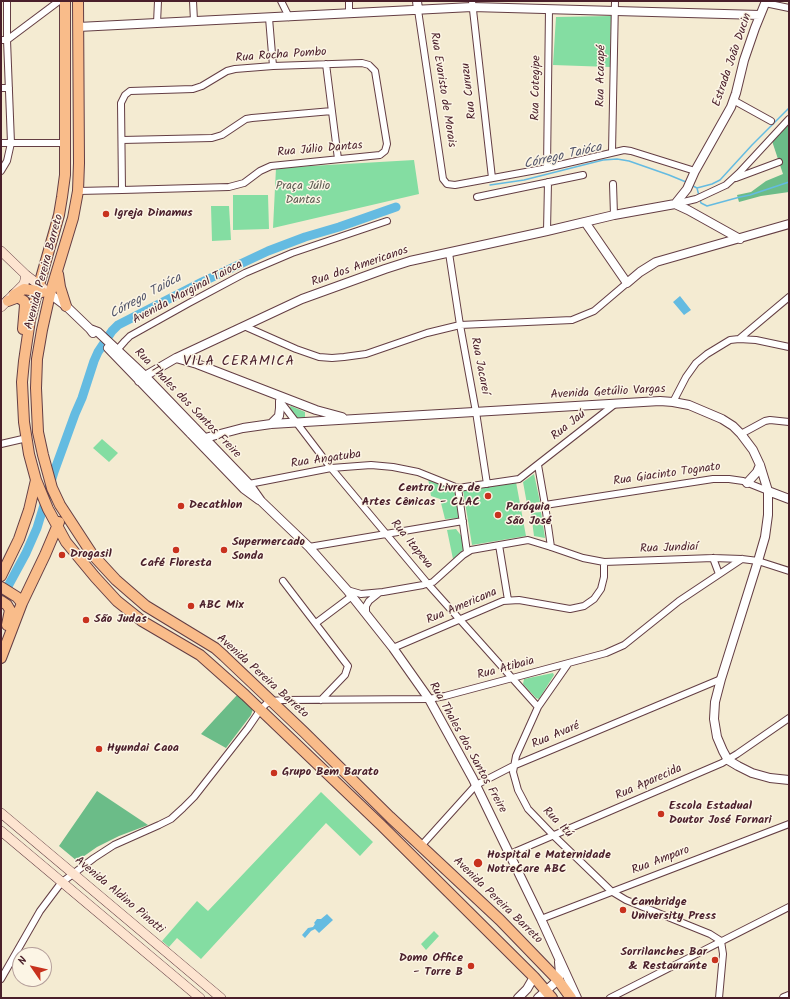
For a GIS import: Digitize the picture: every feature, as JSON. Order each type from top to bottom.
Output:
[{"type":"main road","name":"Avenida Pereira Barreto","points":[[65,1],[65,175],[59,215],[38,288],[27,338],[22,382],[27,438],[36,480],[42,497],[66,542],[95,577],[117,600],[142,621],[200,655],[261,709],[381,825],[534,977],[550,995]]},
{"type":"main road","name":"Avenida Pereira Barreto","points":[[78,1],[78,191],[73,218],[50,294],[37,359],[36,388],[38,432],[49,479],[57,498],[64,512],[92,554],[124,588],[152,610],[215,648],[500,920],[558,980],[571,998]]},
{"type":"main road","points":[[1,251],[38,288],[50,294]]},
{"type":"main road","points":[[58,266],[60,287],[66,306]]},
{"type":"main road","points":[[8,301],[24,284],[26,275]]},
{"type":"main road","points":[[8,301],[24,289],[38,288]]},
{"type":"main road","points":[[8,301],[19,298],[24,301],[24,360]]},
{"type":"main road","points":[[1,576],[19,539],[29,510],[36,480]]},
{"type":"main road","points":[[1,658],[22,603],[64,512]]},
{"type":"main road","points":[[45,555],[53,548],[66,542]]},
{"type":"main road","points":[[6,589],[22,603]]},
{"type":"main road","points":[[1,640],[10,614],[9,607],[3,602]]},
{"type":"main road","name":"Avenida Aldino Pinotti","points":[[1,813],[221,998]]},
{"type":"main road","points":[[1,831],[61,883],[200,998]]},
{"type":"street","points":[[1,171],[8,161],[12,143],[9,88],[4,40],[7,1]]},
{"type":"street","points":[[4,40],[59,1]]},
{"type":"street","points":[[157,23],[158,1]]},
{"type":"street","points":[[193,1],[194,22]]},
{"type":"street","points":[[281,1],[289,17]]},
{"type":"street","points":[[349,1],[349,13]]},
{"type":"street","name":"Rua Evaristo de Morais","points":[[417,1],[443,178],[449,185],[492,178]]},
{"type":"street","name":"Rua Acarapé","points":[[612,152],[615,1]]},
{"type":"street","points":[[766,2],[789,8]]},
{"type":"street","name":"Estrada João Ducin","points":[[687,202],[689,186],[695,171],[728,114],[744,60],[760,14],[766,2]]},
{"type":"street","points":[[78,27],[418,10],[472,4],[549,10],[615,10],[760,14]]},
{"type":"street","name":"Rua Curuzu","points":[[472,4],[492,178]]},
{"type":"street","name":"Rua Cotegipe","points":[[547,168],[549,10]]},
{"type":"street","points":[[269,18],[273,66]]},
{"type":"street","name":"Rua Rocha Pombo","points":[[122,190],[121,103],[125,95],[130,91],[193,89],[202,86],[228,71],[235,69],[273,66],[362,63],[371,67]]},
{"type":"street","points":[[326,64],[338,159]]},
{"type":"street","name":"Rua Júlio Dantas","points":[[78,191],[235,186],[247,181],[266,167],[380,156],[386,149],[387,144],[376,73],[371,67]]},
{"type":"street","points":[[1,88],[9,88]]},
{"type":"street","points":[[733,100],[771,121]]},
{"type":"street","points":[[122,140],[212,138],[222,134],[246,119],[332,111]]},
{"type":"street","points":[[674,204],[699,198],[722,188],[733,179],[789,119]]},
{"type":"street","points":[[1,143],[65,143]]},
{"type":"street","points":[[492,178],[547,168],[612,152],[631,151],[695,171]]},
{"type":"street","points":[[733,179],[779,162]]},
{"type":"street","points":[[477,197],[583,174]]},
{"type":"street","points":[[547,231],[548,182]]},
{"type":"street","points":[[614,184],[614,215]]},
{"type":"street","name":"Estrada João Ducin","points":[[674,204],[689,186]]},
{"type":"street","points":[[687,202],[693,213]]},
{"type":"street","points":[[674,204],[740,239]]},
{"type":"street","name":"Rua dos Americanos","points":[[142,379],[176,358],[302,299],[385,269],[614,215],[674,204]]},
{"type":"street","name":"Avenida Marginal Taioca","points":[[117,350],[130,336],[245,273],[297,251],[387,221]]},
{"type":"street","points":[[585,222],[627,283]]},
{"type":"street","points":[[244,326],[296,349],[319,357],[332,358],[366,354],[427,333],[460,325],[572,320],[594,311],[640,272],[656,262],[789,224]]},
{"type":"street","name":"Rua Jacareí","points":[[449,253],[487,484]]},
{"type":"street","name":"Rua Thales dos Santos Freire","points":[[50,294],[66,306],[107,344],[205,438],[247,487],[252,496],[261,501],[309,547],[366,613],[393,648],[429,699],[476,785],[541,919],[577,998]]},
{"type":"street","points":[[739,339],[789,297]]},
{"type":"street","points":[[673,402],[686,377],[696,364],[720,345],[730,340],[756,340],[789,347]]},
{"type":"street","name":"Rua Thales dos Santos Freire","points":[[107,344],[117,350],[191,434],[247,487]]},
{"type":"street","points":[[197,364],[196,354],[199,347]]},
{"type":"street","points":[[176,358],[197,364],[316,410],[348,419]]},
{"type":"street","name":"Rua Itapeva","points":[[273,393],[331,468],[387,533],[428,584],[538,707]]},
{"type":"street","name":"Avenida Getúlio Vargas","points":[[205,438],[243,428],[295,422],[660,401],[689,405],[722,419],[733,426],[753,450],[760,465],[768,491],[768,515],[758,561],[715,702],[714,719],[717,737],[728,760]]},
{"type":"street","points":[[271,424],[279,416],[280,402]]},
{"type":"street","name":"Rua Jaú","points":[[458,488],[519,479],[615,404]]},
{"type":"street","points":[[741,434],[765,421],[770,420],[789,422]]},
{"type":"street","points":[[191,434],[205,438]]},
{"type":"street","points":[[1,444],[27,438]]},
{"type":"street","points":[[538,464],[550,546]]},
{"type":"street","name":"Rua Angatuba","points":[[247,487],[331,468],[364,465],[393,467],[418,472],[458,488]]},
{"type":"street","points":[[747,483],[757,472],[760,465]]},
{"type":"street","name":"Rua Giacinto Tognato","points":[[545,505],[713,479],[729,479],[747,483],[789,499]]},
{"type":"street","points":[[316,623],[349,593],[361,594],[383,592],[428,584],[440,576],[467,552],[458,488]]},
{"type":"street","points":[[309,547],[463,521]]},
{"type":"street","name":"Rua Jundiaí","points":[[467,552],[528,540],[583,558],[604,562],[713,558],[742,559],[758,561],[789,571]]},
{"type":"street","points":[[499,545],[508,600]]},
{"type":"street","points":[[713,558],[719,574]]},
{"type":"street","name":"Rua Atibaia","points":[[272,701],[429,699],[606,654],[624,645],[667,610],[742,559]]},
{"type":"street","name":"Rua Americana","points":[[393,648],[508,600],[519,600],[570,609],[584,606],[594,599],[601,589],[604,577],[604,562]]},
{"type":"street","points":[[283,581],[346,662],[348,668],[345,675],[321,700]]},
{"type":"street","points":[[366,613],[366,606],[373,596],[383,592]]},
{"type":"street","points":[[513,766],[538,707],[568,664]]},
{"type":"street","name":"Rua Avaré","points":[[421,846],[476,785],[513,766],[721,679]]},
{"type":"street","points":[[1,978],[40,911],[61,883],[94,858],[119,842],[171,819],[194,797],[261,709],[272,701]]},
{"type":"street","points":[[248,728],[260,719],[268,717]]},
{"type":"street","name":"Rua Aparecida","points":[[510,854],[728,760],[789,718]]},
{"type":"street","points":[[728,760],[752,773],[770,778],[789,780]]},
{"type":"street","name":"Rua Itú","points":[[513,766],[514,779],[522,800],[528,809],[611,891],[626,900],[710,934],[721,941]]},
{"type":"street","name":"Rua Amparo","points":[[541,919],[789,824]]},
{"type":"street","points":[[610,998],[789,907]]},
{"type":"street","points":[[719,998],[723,954],[721,941]]},
{"type":"street","points":[[538,998],[550,995],[558,980],[560,974],[559,958]]},
{"type":"street","points":[[518,998],[527,989],[534,977]]},
{"type":"street","points":[[784,998],[789,996]]},
{"type":"green space","points":[[611,16],[610,67],[553,65],[556,17]]},
{"type":"green space","points":[[789,123],[789,192],[761,196],[739,202],[737,195],[751,192],[766,181],[783,174],[772,141]]},
{"type":"green space","name":"Praça Júlio Dantas","points":[[414,160],[419,194],[273,228],[276,168]]},
{"type":"green space","points":[[233,195],[268,195],[269,229],[233,230]]},
{"type":"green space","points":[[211,206],[229,206],[231,240],[212,241]]},
{"type":"green space","points":[[291,406],[305,412],[305,418],[299,419],[292,415],[288,408]]},
{"type":"green space","points":[[102,439],[118,453],[109,462],[93,448]]},
{"type":"green space","points":[[534,474],[540,502],[527,504],[523,482]]},
{"type":"green space","points":[[428,478],[456,490],[460,518],[445,519],[440,499],[431,496]]},
{"type":"green space","points":[[516,482],[526,536],[472,545],[463,490]]},
{"type":"green space","points":[[541,512],[545,538],[534,536],[531,513]]},
{"type":"green space","points":[[456,529],[463,538],[465,548],[453,559],[447,530]]},
{"type":"green space","points":[[553,673],[554,675],[539,699],[536,698],[523,684],[524,679]]},
{"type":"green space","points":[[238,694],[253,709],[251,715],[226,748],[201,734]]},
{"type":"green space","points":[[97,791],[148,825],[119,836],[97,847],[77,861],[59,846]]},
{"type":"green space","points":[[321,792],[373,842],[360,856],[326,823],[201,959],[177,938],[169,947],[162,941],[197,901],[208,911]]},
{"type":"green space","points":[[434,931],[439,936],[426,950],[421,944]]},
{"type":"water","points":[[680,296],[691,310],[684,315],[673,302]]},
{"type":"water","points":[[327,914],[333,920],[319,933],[315,929],[305,938],[302,935],[308,928],[313,927],[317,919],[321,919]]},
{"type":"waterway","points":[[697,188],[720,180],[789,108]]},
{"type":"waterway","name":"Córrego Taióca","points":[[490,185],[524,180],[603,160],[617,159],[629,161],[686,182]]},
{"type":"waterway","name":"Córrego Taióca","points":[[700,200],[701,203],[707,206],[750,195],[789,182]]},
{"type":"waterway","name":"Córrego Taióca","points":[[691,185],[697,188]]},
{"type":"waterway","name":"Córrego Taióca","points":[[697,188],[699,196]]},
{"type":"waterway","name":"Córrego Taióca","points":[[1,599],[26,553],[37,528],[54,472],[82,398],[94,361],[98,352],[112,331],[118,325],[202,282],[268,251],[305,237],[396,207]]},
{"type":"place","name":"Igreja Dinamus","points":[[106,214]]},
{"type":"place","name":"Centro Livre de Artes Cênicas - CLAC","points":[[488,496]]},
{"type":"place","name":"Decathlon","points":[[181,506]]},
{"type":"place","name":"Paróquia São José","points":[[498,515]]},
{"type":"place","name":"Café Floresta","points":[[176,550]]},
{"type":"place","name":"Supermercado Sonda","points":[[224,550]]},
{"type":"place","name":"Drogasil","points":[[62,555]]},
{"type":"place","name":"ABC Mix","points":[[191,606]]},
{"type":"place","name":"São Judas","points":[[86,620]]},
{"type":"place","name":"Hyundai Caoa","points":[[99,749]]},
{"type":"place","name":"Grupo Bem Barato","points":[[274,773]]},
{"type":"place","name":"Escola Estadual Doutor José Fornari","points":[[661,814]]},
{"type":"place","name":"Hospital e Maternidade NotreCare ABC","points":[[478,863]]},
{"type":"place","name":"Cambridge University Press","points":[[623,910]]},
{"type":"place","name":"Sorrilanches Bar & Restaurante","points":[[715,960]]},
{"type":"place","name":"Domo Office - Torre B","points":[[471,966]]},
{"type":"district","name":"VILA CERAMICA","points":[[239,363]]}]
